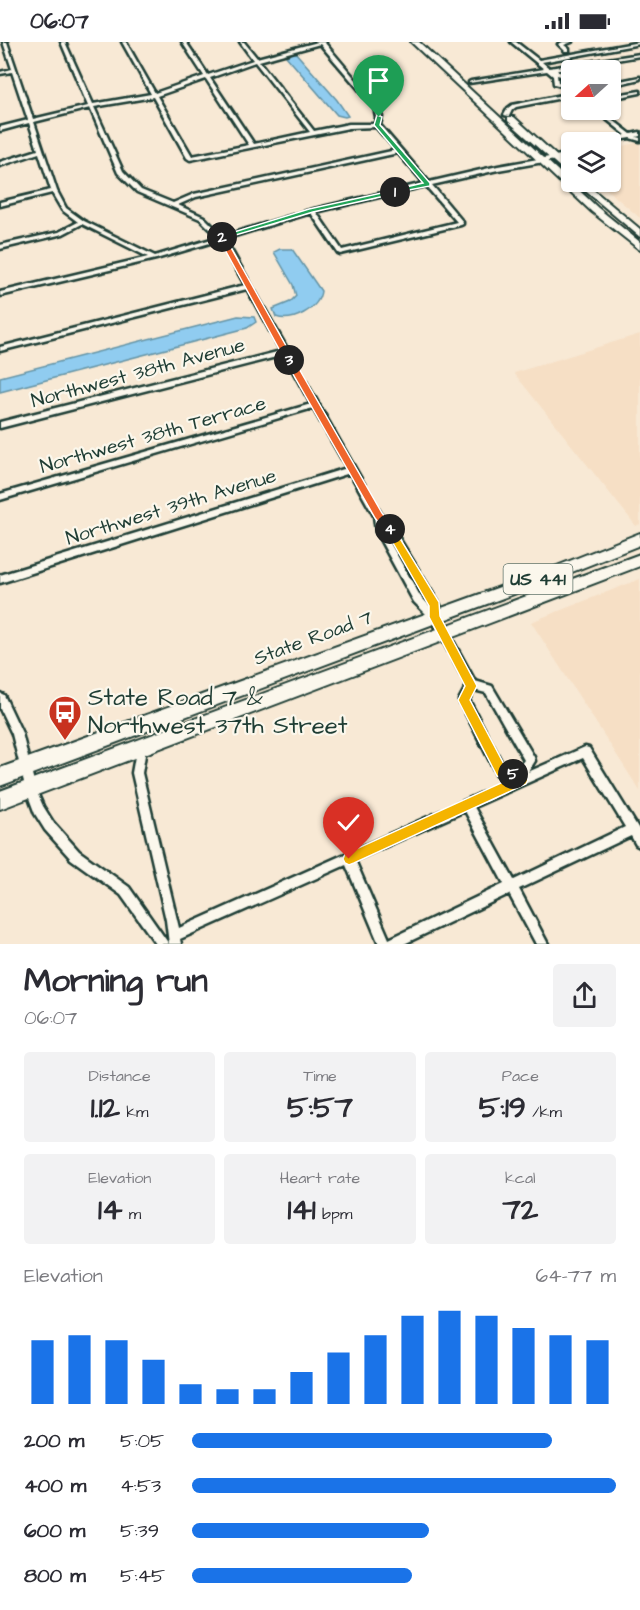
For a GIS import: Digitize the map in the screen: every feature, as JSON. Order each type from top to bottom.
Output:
[{"type":"main road","points":[[416,42],[603,218],[640,247]]},
{"type":"main road","points":[[427,42],[561,165]]},
{"type":"main road","points":[[458,82],[471,82]]},
{"type":"main road","points":[[458,82],[478,89]]},
{"type":"main road","points":[[591,192],[640,234]]},
{"type":"main road","name":"State Road 7","points":[[0,777],[640,539]]},
{"type":"main road","points":[[613,571],[624,560],[640,553]]},
{"type":"main road","name":"US 441","points":[[0,801],[640,561]]},
{"type":"street","points":[[63,42],[120,172],[139,191],[202,219],[221,237],[247,287],[378,516],[380,532],[417,599],[435,617],[472,686]]},
{"type":"street","points":[[124,42],[189,159],[349,126],[377,125]]},
{"type":"street","points":[[184,42],[252,145]]},
{"type":"street","points":[[242,42],[313,133]]},
{"type":"street","points":[[0,129],[93,106],[154,95],[256,60],[322,42],[376,107],[379,117],[377,125]]},
{"type":"street","points":[[513,42],[561,72]]},
{"type":"street","points":[[520,42],[555,75],[556,83],[561,85]]},
{"type":"street","points":[[567,50],[560,44],[570,42]]},
{"type":"street","points":[[540,61],[640,43]]},
{"type":"street","points":[[596,44],[617,60],[640,55]]},
{"type":"street","points":[[4,46],[15,70],[54,191],[64,209],[82,222],[154,258]]},
{"type":"street","points":[[471,82],[526,72],[561,69]]},
{"type":"street","points":[[0,73],[15,70]]},
{"type":"street","points":[[621,82],[640,78]]},
{"type":"street","points":[[621,96],[640,92]]},
{"type":"street","points":[[507,115],[510,108],[514,106],[561,97]]},
{"type":"street","points":[[612,120],[638,137]]},
{"type":"street","points":[[617,120],[638,137]]},
{"type":"street","points":[[312,211],[340,252],[461,223],[377,125]]},
{"type":"street","points":[[621,139],[638,137]]},
{"type":"street","points":[[621,142],[638,137]]},
{"type":"street","points":[[0,164],[41,151]]},
{"type":"street","points":[[174,205],[194,196],[399,151]]},
{"type":"street","points":[[552,157],[561,153]]},
{"type":"street","points":[[0,294],[154,258],[312,211],[561,156]]},
{"type":"street","points":[[0,204],[54,191]]},
{"type":"street","points":[[0,247],[61,233],[82,222]]},
{"type":"street","points":[[0,349],[247,287]]},
{"type":"street","name":"Northwest 38th Avenue","points":[[0,425],[285,352]]},
{"type":"street","name":"Northwest 38th Terrace","points":[[0,497],[315,405]]},
{"type":"street","name":"Northwest 39th Avenue","points":[[0,579],[352,469]]},
{"type":"street","points":[[472,686],[489,689],[530,761],[520,777]]},
{"type":"street","points":[[472,686],[464,700],[496,762],[501,771],[520,777]]},
{"type":"street","points":[[0,698],[17,733],[31,790],[39,810],[61,841],[75,855],[125,891],[163,944]]},
{"type":"street","points":[[141,749],[137,773],[174,940],[468,804],[520,777],[585,752],[640,841]]},
{"type":"street","points":[[468,804],[542,944]]},
{"type":"street","points":[[391,944],[633,829]]},
{"type":"street","points":[[349,859],[385,944]]},
{"type":"shaded area","points":[[640,142],[640,218],[610,192],[621,192],[621,147]]},
{"type":"shaded area","points":[[640,334],[640,524],[636,526],[514,373]]},
{"type":"shaded area","points":[[640,579],[640,791],[531,622]]},
{"type":"water","points":[[295,52],[348,116],[337,115],[286,56]]},
{"type":"water","points":[[280,249],[292,249],[321,291],[319,298],[310,309],[290,318],[276,317],[273,309],[290,302],[296,296],[293,285],[274,252]]},
{"type":"water","points":[[238,316],[254,317],[256,322],[247,328],[0,392],[0,377]]},
{"type":"place","name":"State Road 7 & Northwest 37th Street","points":[[65,741]]},
{"type":"route","points":[[349,859],[522,780],[519,775],[501,771],[464,700],[472,686],[435,617],[435,605],[387,525],[378,516],[247,287],[221,237],[312,211],[427,184],[377,125],[379,117]]}]
